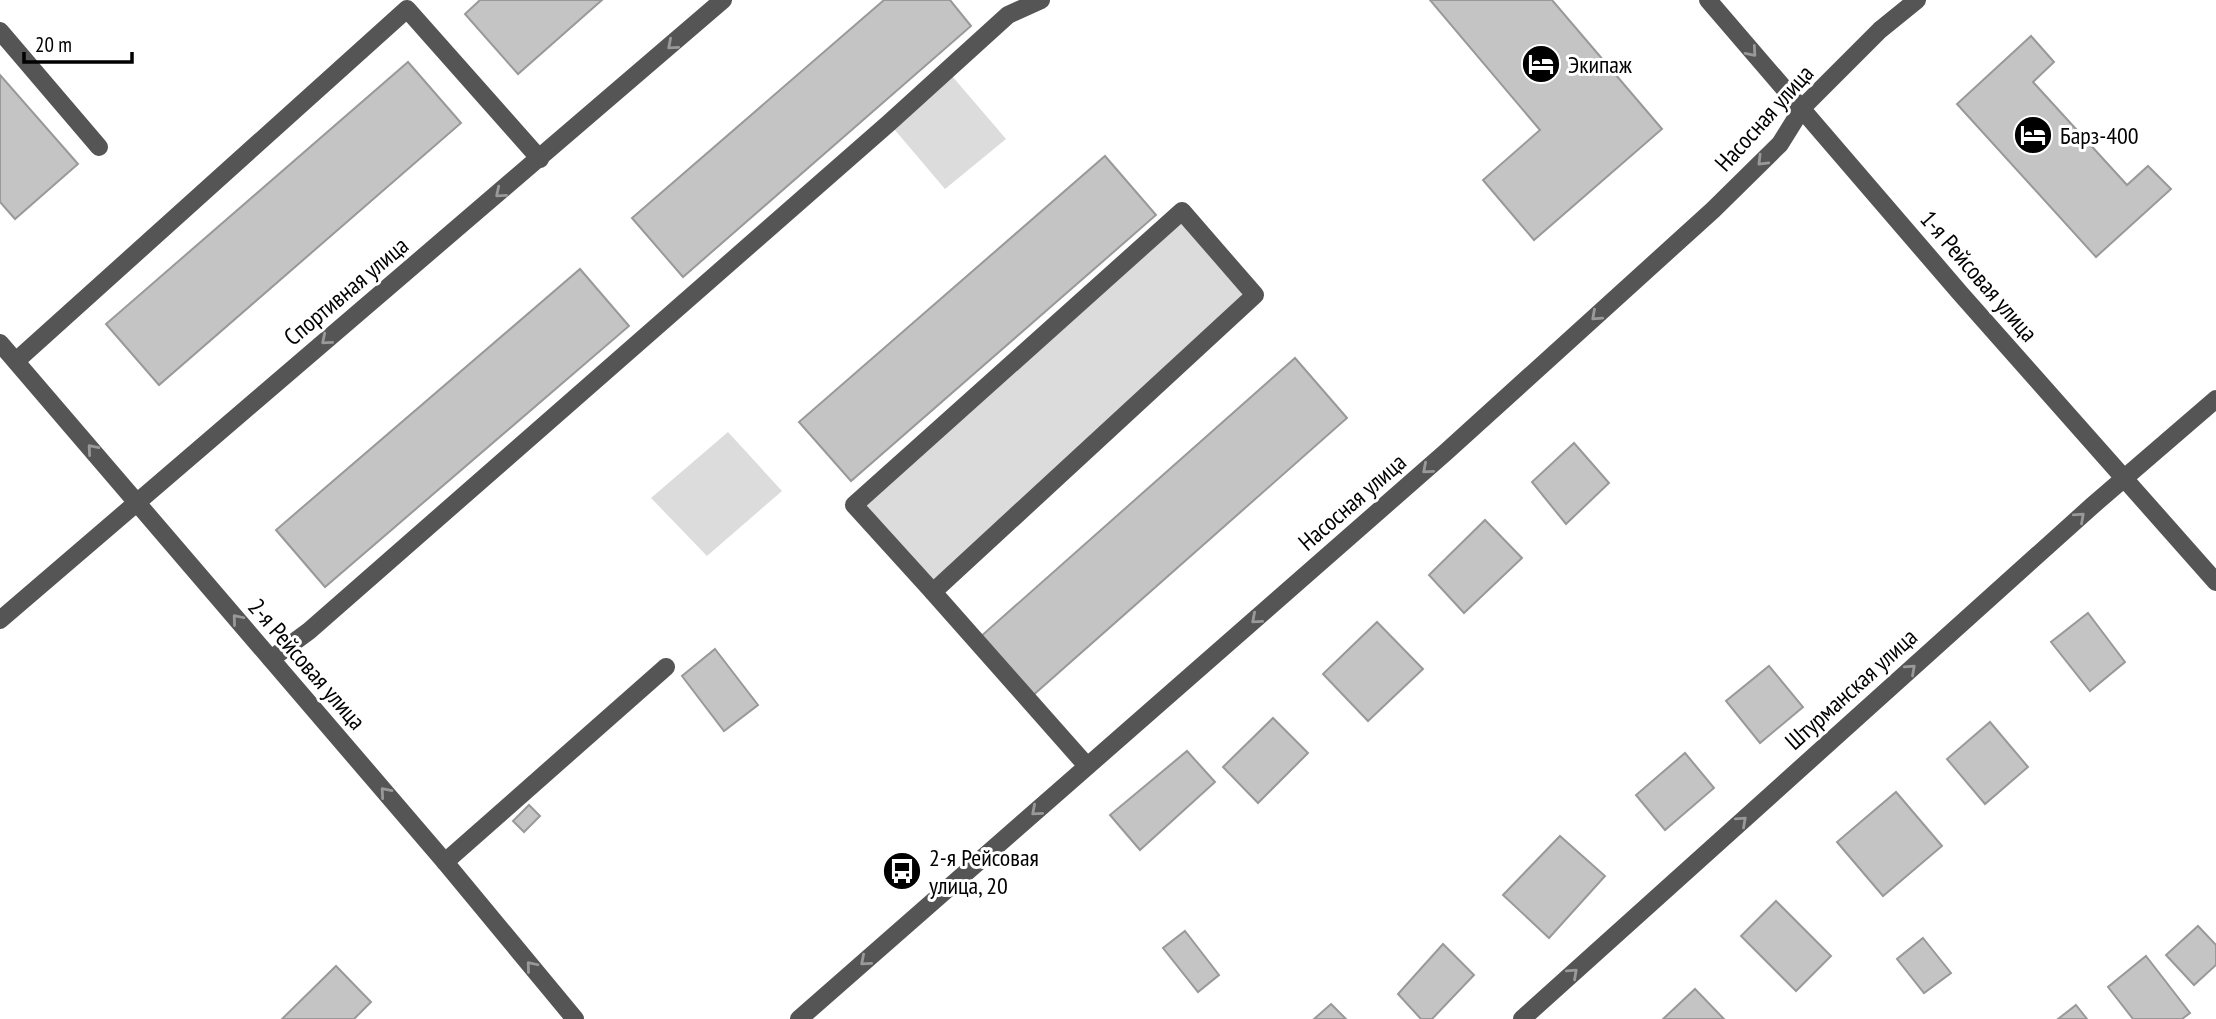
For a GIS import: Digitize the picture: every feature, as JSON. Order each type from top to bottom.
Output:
[{"type":"street","name":"Спортивная улица","points":[[0,620],[723,0]]},
{"type":"street","points":[[271,659],[319,622],[889,123],[1008,15],[1041,0]]},
{"type":"street","name":"1-я Рейсовая улица","points":[[1708,0],[1803,107],[1968,302],[2216,582]]},
{"type":"street","name":"Насосная улица","points":[[799,1019],[1446,452],[1713,210],[1780,144],[1803,107],[1880,30],[1917,0]]},
{"type":"street","points":[[16,361],[408,3],[540,159]]},
{"type":"street","points":[[0,31],[99,147]]},
{"type":"street","points":[[933,592],[1255,295],[1182,211],[854,506],[1087,766]]},
{"type":"street","name":"2-я Рейсовая улица","points":[[0,343],[445,862],[575,1019]]},
{"type":"street","name":"Штурманская улица","points":[[1522,1019],[2124,478],[2216,399]]},
{"type":"street","points":[[445,862],[666,667]]},
{"type":"shaded area","points":[[946,69],[1006,139],[945,189],[889,123]]},
{"type":"shaded area","points":[[1182,211],[1255,295],[933,592],[854,505]]},
{"type":"shaded area","points":[[728,432],[782,491],[707,556],[651,498]]},
{"type":"building","points":[[480,0],[602,0],[518,74],[465,14]]},
{"type":"building","points":[[884,0],[950,0],[971,26],[683,277],[632,218]]},
{"type":"building","points":[[1430,0],[1552,0],[1662,129],[1534,240],[1483,180],[1540,130]]},
{"type":"building","name":"Барз-400","points":[[2031,36],[2054,62],[2033,82],[2127,185],[2148,166],[2171,189],[2096,257],[1957,104]]},
{"type":"building","points":[[408,62],[461,123],[159,385],[106,324]]},
{"type":"building","points":[[0,75],[78,164],[15,219],[0,202]]},
{"type":"building","points":[[1105,156],[1156,215],[851,481],[799,422]]},
{"type":"building","points":[[580,269],[629,326],[325,587],[276,530]]},
{"type":"building","points":[[1295,358],[1347,418],[1031,697],[979,638]]},
{"type":"building","points":[[1574,443],[1609,483],[1566,524],[1532,482]]},
{"type":"building","points":[[1485,520],[1522,558],[1464,613],[1429,575]]},
{"type":"building","points":[[2088,613],[2125,662],[2090,691],[2051,642]]},
{"type":"building","points":[[1377,622],[1423,669],[1368,721],[1323,674]]},
{"type":"building","points":[[715,649],[758,705],[724,731],[682,676]]},
{"type":"building","points":[[1769,666],[1803,707],[1760,743],[1726,701]]},
{"type":"building","points":[[1273,718],[1308,753],[1258,803],[1223,767]]},
{"type":"building","points":[[1990,722],[2028,767],[1985,804],[1947,759]]},
{"type":"building","points":[[1187,751],[1215,782],[1140,850],[1110,815]]},
{"type":"building","points":[[1685,753],[1714,788],[1665,830],[1636,795]]},
{"type":"building","points":[[1896,792],[1942,846],[1883,896],[1837,842]]},
{"type":"building","points":[[529,805],[540,816],[524,832],[513,821]]},
{"type":"building","points":[[1560,836],[1605,876],[1549,938],[1503,895]]},
{"type":"building","points":[[1776,901],[1831,956],[1796,991],[1741,936]]},
{"type":"building","points":[[2198,926],[2216,945],[2216,965],[2194,985],[2166,955]]},
{"type":"building","points":[[1185,931],[1219,975],[1198,992],[1163,948]]},
{"type":"building","points":[[1923,938],[1951,973],[1924,993],[1897,959]]},
{"type":"building","points":[[1443,944],[1474,975],[1432,1019],[1421,1019],[1398,994]]},
{"type":"building","points":[[2146,956],[2190,1013],[2182,1019],[2133,1019],[2108,987]]},
{"type":"building","points":[[336,966],[371,1002],[354,1019],[282,1019]]},
{"type":"building","points":[[1695,989],[1724,1019],[1663,1019]]},
{"type":"building","points":[[1331,1004],[1346,1019],[1314,1019]]},
{"type":"building","points":[[2076,1005],[2087,1019],[2058,1019]]},
{"type":"place","name":"Экипаж","points":[[1541,64]]},
{"type":"place","name":"Барз-400","points":[[2033,135]]},
{"type":"place","name":"2-я Рейсовая улица, 20","points":[[902,871]]}]
